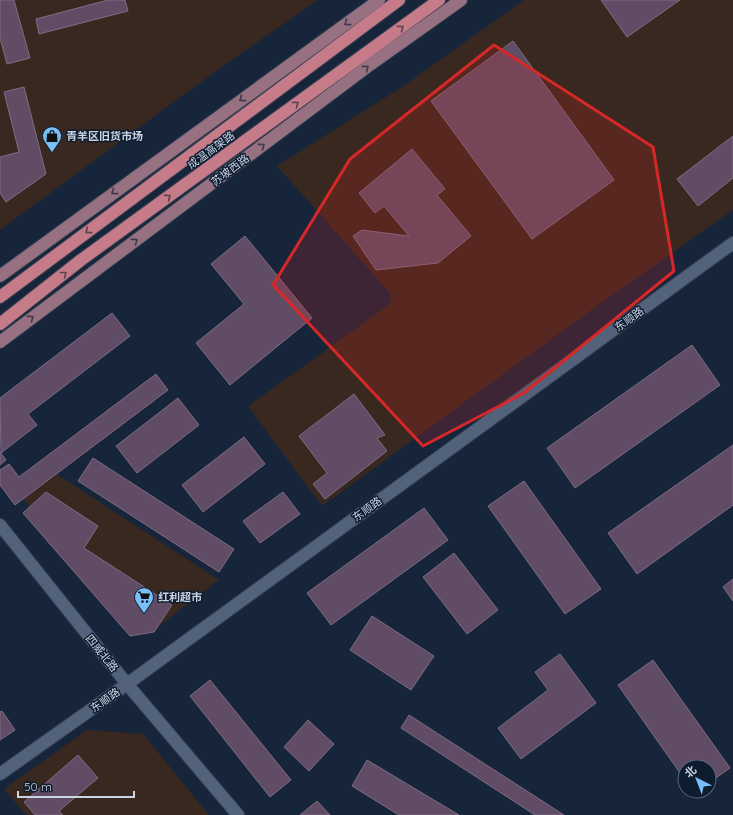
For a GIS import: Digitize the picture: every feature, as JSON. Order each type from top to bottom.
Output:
[{"type":"highway","points":[[0,297],[399,0]]},
{"type":"highway","name":"成温高架路","points":[[0,324],[82,260],[439,0]]},
{"type":"main road","points":[[0,276],[379,0]]},
{"type":"main road","name":"苏坡西路","points":[[0,342],[371,64],[461,0]]},
{"type":"street","name":"东顺路","points":[[0,774],[127,684],[733,243]]},
{"type":"street","name":"四威北路","points":[[0,525],[127,684],[238,815]]},
{"type":"highlighted area","points":[[494,45],[653,147],[674,271],[524,393],[423,446],[273,285],[350,159]]},
{"type":"shaded area","name":"青羊区旧货市场","points":[[0,0],[318,0],[209,76],[0,230]]},
{"type":"shaded area","points":[[524,0],[733,0],[733,210],[580,318],[322,506],[248,406],[390,304],[391,294],[277,166],[402,87]]},
{"type":"shaded area","points":[[49,463],[58,475],[219,580],[160,625],[124,629],[14,487]]},
{"type":"shaded area","points":[[87,730],[143,734],[209,815],[26,815],[4,789]]},
{"type":"building","points":[[0,0],[14,0],[30,58],[7,64],[0,38]]},
{"type":"building","points":[[108,0],[125,0],[128,11],[39,34],[36,19]]},
{"type":"building","points":[[601,0],[680,0],[627,37]]},
{"type":"building","points":[[513,41],[614,180],[532,239],[431,101]]},
{"type":"building","points":[[24,87],[46,174],[6,202],[0,193],[0,157],[19,152],[4,92]]},
{"type":"building","points":[[733,136],[733,178],[698,206],[677,179]]},
{"type":"building","points":[[412,149],[445,189],[437,195],[471,236],[438,263],[376,270],[353,236],[362,230],[409,236],[384,206],[375,213],[359,193]]},
{"type":"building","points":[[245,236],[312,318],[230,385],[196,343],[244,304],[211,264]]},
{"type":"building","points":[[112,313],[130,336],[28,414],[37,425],[1,453],[0,398]]},
{"type":"building","points":[[692,345],[720,385],[575,488],[547,448]]},
{"type":"building","points":[[156,374],[168,390],[15,505],[0,485],[0,470],[9,464],[19,477]]},
{"type":"building","points":[[354,394],[385,435],[377,438],[387,451],[325,499],[313,484],[327,473],[299,436]]},
{"type":"building","points":[[178,398],[199,425],[137,473],[116,446]]},
{"type":"building","points":[[244,437],[265,464],[203,512],[182,485]]},
{"type":"building","points":[[733,445],[733,505],[637,574],[608,533]]},
{"type":"building","points":[[0,452],[6,460],[0,465]]},
{"type":"building","points":[[93,458],[234,549],[219,572],[78,481]]},
{"type":"building","points":[[524,481],[601,589],[565,614],[488,506]]},
{"type":"building","points":[[46,492],[98,526],[84,548],[172,605],[154,632],[130,636],[23,513]]},
{"type":"building","points":[[283,492],[300,514],[260,543],[243,521]]},
{"type":"building","points":[[424,508],[448,540],[331,625],[307,593]]},
{"type":"building","points":[[454,553],[498,610],[467,634],[423,577]]},
{"type":"building","points":[[733,579],[733,601],[723,587]]},
{"type":"building","points":[[372,616],[434,656],[411,690],[350,650]]},
{"type":"building","points":[[560,654],[596,703],[521,759],[498,728],[548,690],[535,672]]},
{"type":"building","points":[[653,660],[730,768],[717,777],[717,759],[677,759],[677,769],[618,685]]},
{"type":"building","points":[[210,680],[291,780],[270,797],[190,696]]},
{"type":"building","points":[[2,711],[15,730],[0,740],[0,712]]},
{"type":"building","points":[[409,715],[564,815],[535,815],[401,728]]},
{"type":"building","points":[[308,720],[334,744],[309,771],[284,747]]},
{"type":"building","points":[[78,755],[98,778],[59,811],[63,815],[35,815],[24,802]]},
{"type":"building","points":[[367,760],[459,815],[399,815],[352,786]]},
{"type":"building","points":[[317,801],[330,815],[300,815]]},
{"type":"place","name":"青羊区旧货市场","points":[[52,153]]},
{"type":"place","name":"红利超市","points":[[144,614]]}]
